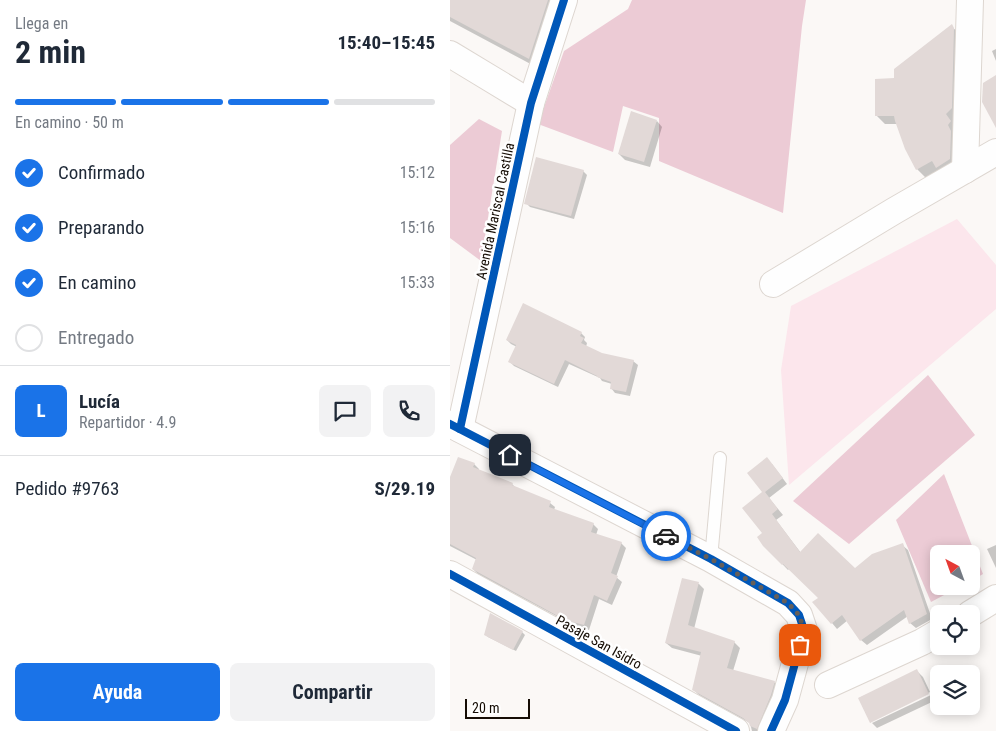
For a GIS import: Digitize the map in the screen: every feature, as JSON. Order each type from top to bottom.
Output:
[{"type":"street","name":"Avenida Mariscal Castilla","points":[[455,427],[531,103],[564,0]]},
{"type":"street","points":[[965,170],[970,0]]},
{"type":"street","points":[[450,54],[531,103]]},
{"type":"street","points":[[773,284],[894,210],[996,152]]},
{"type":"street","points":[[455,427],[711,559],[788,603],[799,615],[804,630],[785,700],[772,731]]},
{"type":"street","name":"Pasaje San Isidro","points":[[450,574],[736,731]]},
{"type":"street","points":[[980,608],[996,598]]},
{"type":"street","points":[[828,685],[930,637]]},
{"type":"lane","points":[[711,559],[720,458]]},
{"type":"shaded area","points":[[632,0],[806,0],[783,213],[659,161],[659,118],[623,106],[613,152],[538,124],[564,51],[628,9]]},
{"type":"shaded area","points":[[479,119],[502,131],[481,261],[450,238],[450,145]]},
{"type":"shaded area","points":[[957,219],[996,265],[996,309],[789,485],[781,370],[791,306]]},
{"type":"shaded area","points":[[928,375],[975,435],[849,544],[793,501]]},
{"type":"shaded area","points":[[944,474],[972,545],[930,545],[930,595],[944,595],[931,602],[896,520]]},
{"type":"building","points":[[450,0],[548,0],[529,59],[450,17]]},
{"type":"building","points":[[952,24],[954,28],[952,108],[946,114],[951,121],[948,125],[951,131],[950,159],[936,168],[932,161],[916,170],[905,149],[894,116],[875,116],[875,79],[894,78],[894,69]]},
{"type":"building","points":[[996,75],[996,128],[982,102],[983,83]]},
{"type":"building","points":[[631,111],[657,120],[644,162],[618,154]]},
{"type":"building","points":[[536,157],[584,170],[571,216],[524,204]]},
{"type":"building","points":[[523,303],[582,332],[580,336],[584,338],[581,343],[602,353],[634,360],[626,392],[610,389],[611,382],[597,377],[565,360],[554,384],[508,362],[516,345],[506,340]]},
{"type":"building","points":[[458,457],[475,463],[473,467],[551,501],[549,507],[594,523],[591,532],[622,542],[611,573],[618,576],[607,601],[594,595],[584,625],[565,620],[472,569],[476,558],[450,544],[450,477]]},
{"type":"building","points":[[767,457],[783,478],[765,492],[778,509],[772,514],[800,552],[818,533],[855,568],[872,554],[903,543],[927,614],[909,624],[904,610],[860,641],[842,615],[831,624],[812,602],[818,598],[763,546],[757,537],[762,533],[742,508],[762,492],[747,473]]},
{"type":"building","points":[[682,578],[699,582],[688,625],[735,641],[727,668],[775,681],[757,729],[750,726],[743,718],[692,690],[701,652],[665,643]]},
{"type":"building","points":[[490,613],[523,631],[513,650],[484,635]]},
{"type":"building","points":[[917,669],[929,694],[870,723],[858,698]]},
{"type":"cycle path","points":[[460,429],[531,103],[564,0]]},
{"type":"cycle path","points":[[450,424],[711,559],[788,603],[799,615],[804,630],[785,700],[771,731]]},
{"type":"cycle path","points":[[450,574],[736,731]]},
{"type":"way so far","points":[[666,536],[711,559],[788,603],[799,615],[804,630],[800,645]]},
{"type":"route","points":[[510,455],[666,536]]}]
